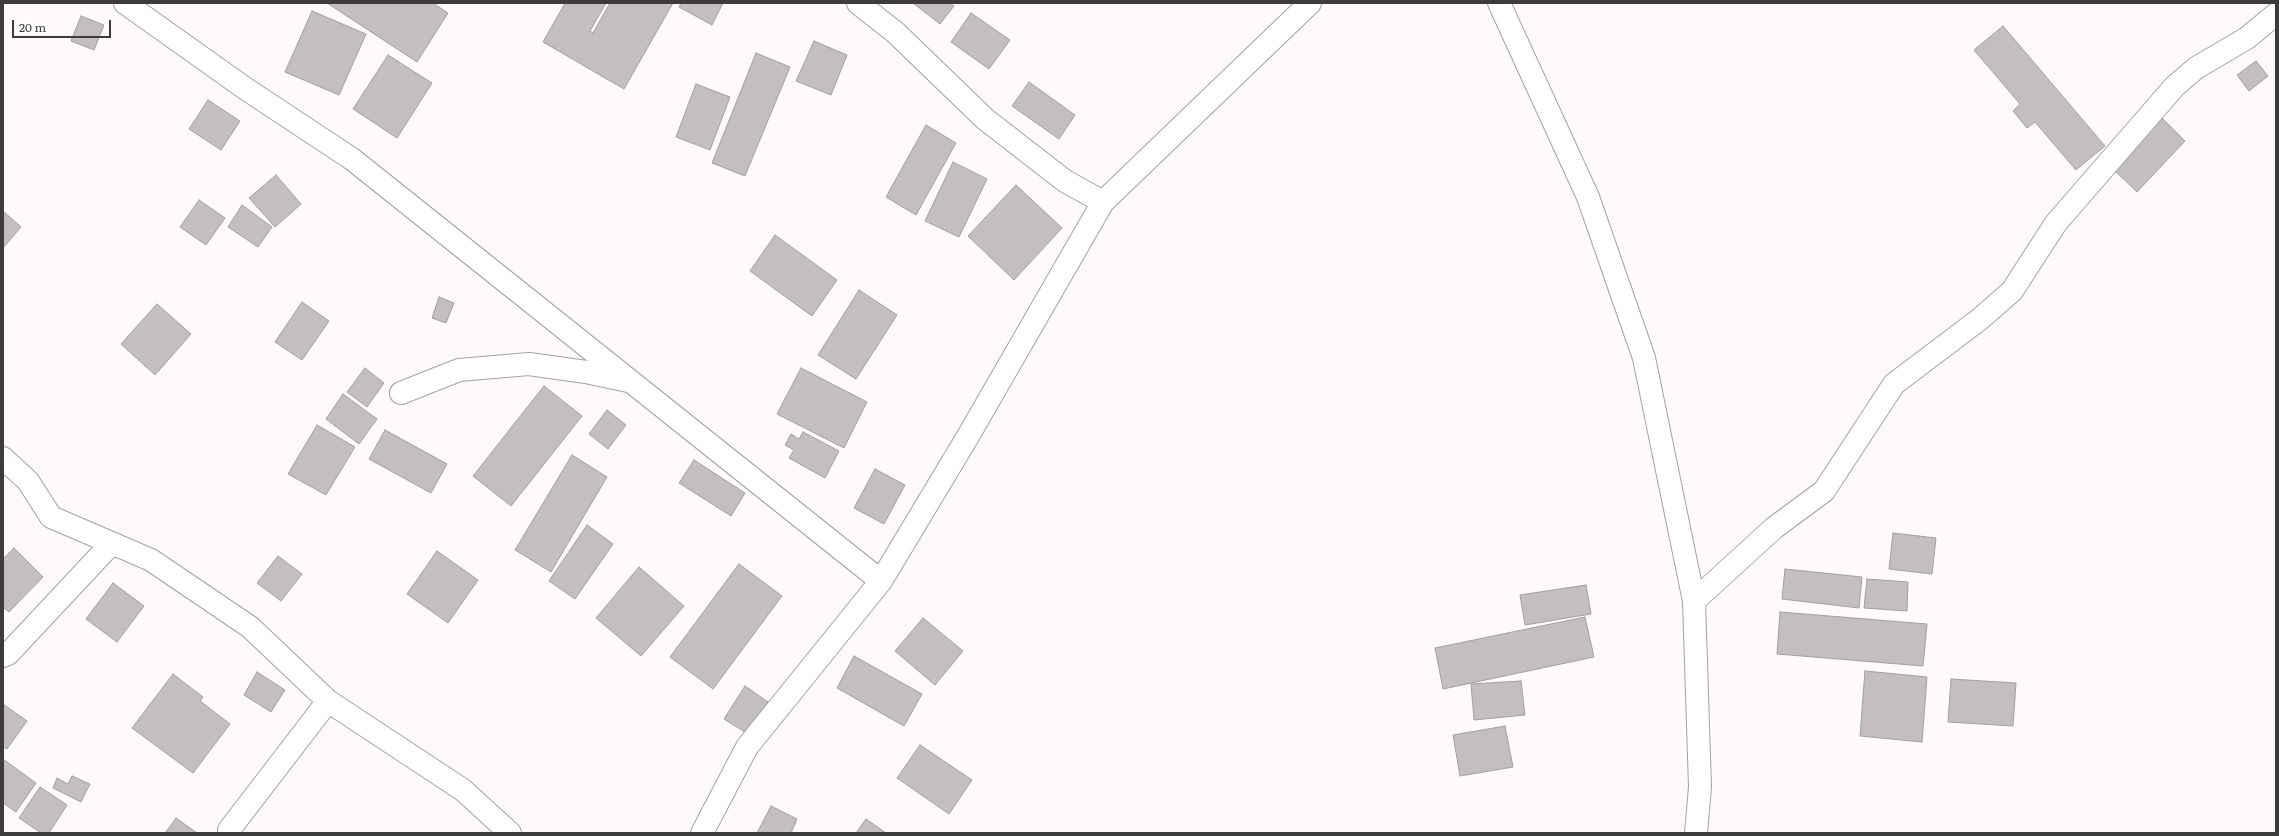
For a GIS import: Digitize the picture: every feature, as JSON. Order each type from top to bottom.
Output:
[{"type":"street","points":[[125,3],[246,89],[352,158],[881,581]]},
{"type":"street","points":[[858,3],[896,33],[985,119],[1065,181],[1103,202]]},
{"type":"street","points":[[702,833],[747,747],[881,581],[967,438],[1103,202],[1310,3]]},
{"type":"street","points":[[1499,3],[1588,197],[1644,358],[1694,600],[1700,787],[1696,833]]},
{"type":"street","points":[[1694,600],[1774,528],[1824,491],[1894,384],[1980,319],[2012,291],[2056,223],[2175,86],[2196,68],[2248,38],[2276,14]]},
{"type":"street","points":[[401,393],[459,370],[529,364],[586,372],[633,382]]},
{"type":"street","points":[[3,458],[28,481],[51,518],[152,560],[250,627],[328,701],[463,790],[510,833]]},
{"type":"street","points":[[3,656],[8,654],[112,543]]},
{"type":"street","points":[[229,830],[328,701]]},
{"type":"building","points":[[327,3],[433,3],[448,13],[417,62]]},
{"type":"building","points":[[565,3],[606,3],[590,31],[593,33],[610,3],[673,3],[624,89],[543,42]]},
{"type":"building","points":[[681,3],[723,3],[712,25],[679,7]]},
{"type":"building","points":[[913,3],[950,3],[954,6],[940,24]]},
{"type":"building","points":[[312,11],[366,34],[339,95],[285,72]]},
{"type":"building","points":[[971,13],[1010,40],[989,69],[951,42]]},
{"type":"building","points":[[81,16],[104,25],[94,50],[71,41]]},
{"type":"building","points":[[2003,26],[2105,146],[2076,170],[2035,122],[2027,128],[2013,111],[2020,104],[1974,50]]},
{"type":"building","points":[[814,41],[847,55],[831,95],[796,81]]},
{"type":"building","points":[[756,53],[790,67],[745,176],[712,163]]},
{"type":"building","points":[[388,55],[432,83],[397,138],[353,109]]},
{"type":"building","points":[[2256,61],[2268,76],[2249,91],[2237,75]]},
{"type":"building","points":[[1029,82],[1075,115],[1059,139],[1012,106]]},
{"type":"building","points":[[696,84],[730,97],[710,150],[676,137]]},
{"type":"building","points":[[208,100],[240,121],[221,150],[189,129]]},
{"type":"building","points":[[2161,117],[2185,141],[2137,192],[2112,168]]},
{"type":"building","points":[[926,125],[956,143],[916,215],[886,197]]},
{"type":"building","points":[[953,162],[987,179],[959,237],[925,221]]},
{"type":"building","points":[[276,175],[301,204],[275,227],[249,198]]},
{"type":"building","points":[[1016,185],[1062,228],[1014,280],[968,236]]},
{"type":"building","points":[[199,200],[225,218],[206,245],[180,227]]},
{"type":"building","points":[[242,205],[272,227],[258,247],[228,227]]},
{"type":"building","points":[[3,211],[21,227],[3,248]]},
{"type":"building","points":[[775,235],[837,280],[812,316],[750,271]]},
{"type":"building","points":[[859,290],[897,315],[856,379],[818,355]]},
{"type":"building","points":[[439,297],[454,303],[446,323],[432,318]]},
{"type":"building","points":[[302,302],[329,321],[302,360],[275,342]]},
{"type":"building","points":[[157,304],[191,334],[155,375],[121,344]]},
{"type":"building","points":[[365,368],[384,383],[367,407],[347,392]]},
{"type":"building","points":[[801,368],[867,402],[844,448],[777,414]]},
{"type":"building","points":[[544,386],[582,416],[511,506],[473,476]]},
{"type":"building","points":[[343,394],[377,419],[359,444],[326,419]]},
{"type":"building","points":[[607,410],[626,425],[608,449],[589,434]]},
{"type":"building","points":[[317,425],[355,447],[326,495],[288,474]]},
{"type":"building","points":[[385,430],[447,464],[431,493],[369,459]]},
{"type":"building","points":[[803,432],[839,451],[825,478],[789,458],[794,450],[785,445],[791,434],[799,439]]},
{"type":"building","points":[[572,455],[607,477],[551,572],[515,550]]},
{"type":"building","points":[[694,460],[745,493],[731,516],[679,483]]},
{"type":"building","points":[[875,469],[905,485],[884,524],[854,508]]},
{"type":"building","points":[[587,525],[613,544],[575,599],[549,581]]},
{"type":"building","points":[[1893,533],[1936,538],[1932,574],[1889,569]]},
{"type":"building","points":[[14,548],[43,577],[9,612],[3,607],[3,559]]},
{"type":"building","points":[[437,551],[478,580],[448,623],[407,594]]},
{"type":"building","points":[[278,556],[302,574],[281,601],[257,583]]},
{"type":"building","points":[[739,564],[782,596],[713,689],[670,657]]},
{"type":"building","points":[[639,567],[684,606],[641,656],[596,618]]},
{"type":"building","points":[[1785,569],[1862,577],[1859,608],[1782,599]]},
{"type":"building","points":[[1867,579],[1908,582],[1907,611],[1864,608]]},
{"type":"building","points":[[113,583],[144,606],[117,642],[86,619]]},
{"type":"building","points":[[1586,585],[1591,614],[1525,625],[1520,595]]},
{"type":"building","points":[[1780,612],[1927,624],[1923,666],[1777,654]]},
{"type":"building","points":[[1585,617],[1594,657],[1443,689],[1435,648]]},
{"type":"building","points":[[923,618],[963,651],[935,685],[895,651]]},
{"type":"building","points":[[854,656],[922,694],[904,726],[837,688]]},
{"type":"building","points":[[1865,671],[1927,677],[1922,742],[1860,736]]},
{"type":"building","points":[[257,672],[285,690],[271,712],[244,695]]},
{"type":"building","points":[[173,674],[203,697],[200,701],[230,724],[193,773],[132,728]]},
{"type":"building","points":[[1951,679],[2016,683],[2013,726],[1948,722]]},
{"type":"building","points":[[1521,681],[1525,715],[1474,720],[1471,684]]},
{"type":"building","points":[[745,686],[768,702],[748,734],[724,719]]},
{"type":"building","points":[[3,704],[27,721],[7,749],[3,747]]},
{"type":"building","points":[[1505,726],[1513,767],[1460,776],[1453,735]]},
{"type":"building","points":[[920,745],[972,780],[949,814],[897,778]]},
{"type":"building","points":[[3,759],[36,783],[16,812],[3,803]]},
{"type":"building","points":[[72,776],[90,784],[81,802],[53,788],[57,778],[68,784]]},
{"type":"building","points":[[40,787],[67,805],[49,833],[41,833],[19,818]]},
{"type":"building","points":[[771,806],[797,819],[791,833],[757,833]]},
{"type":"building","points":[[176,818],[197,833],[165,833]]},
{"type":"building","points":[[866,819],[886,833],[856,833]]}]
